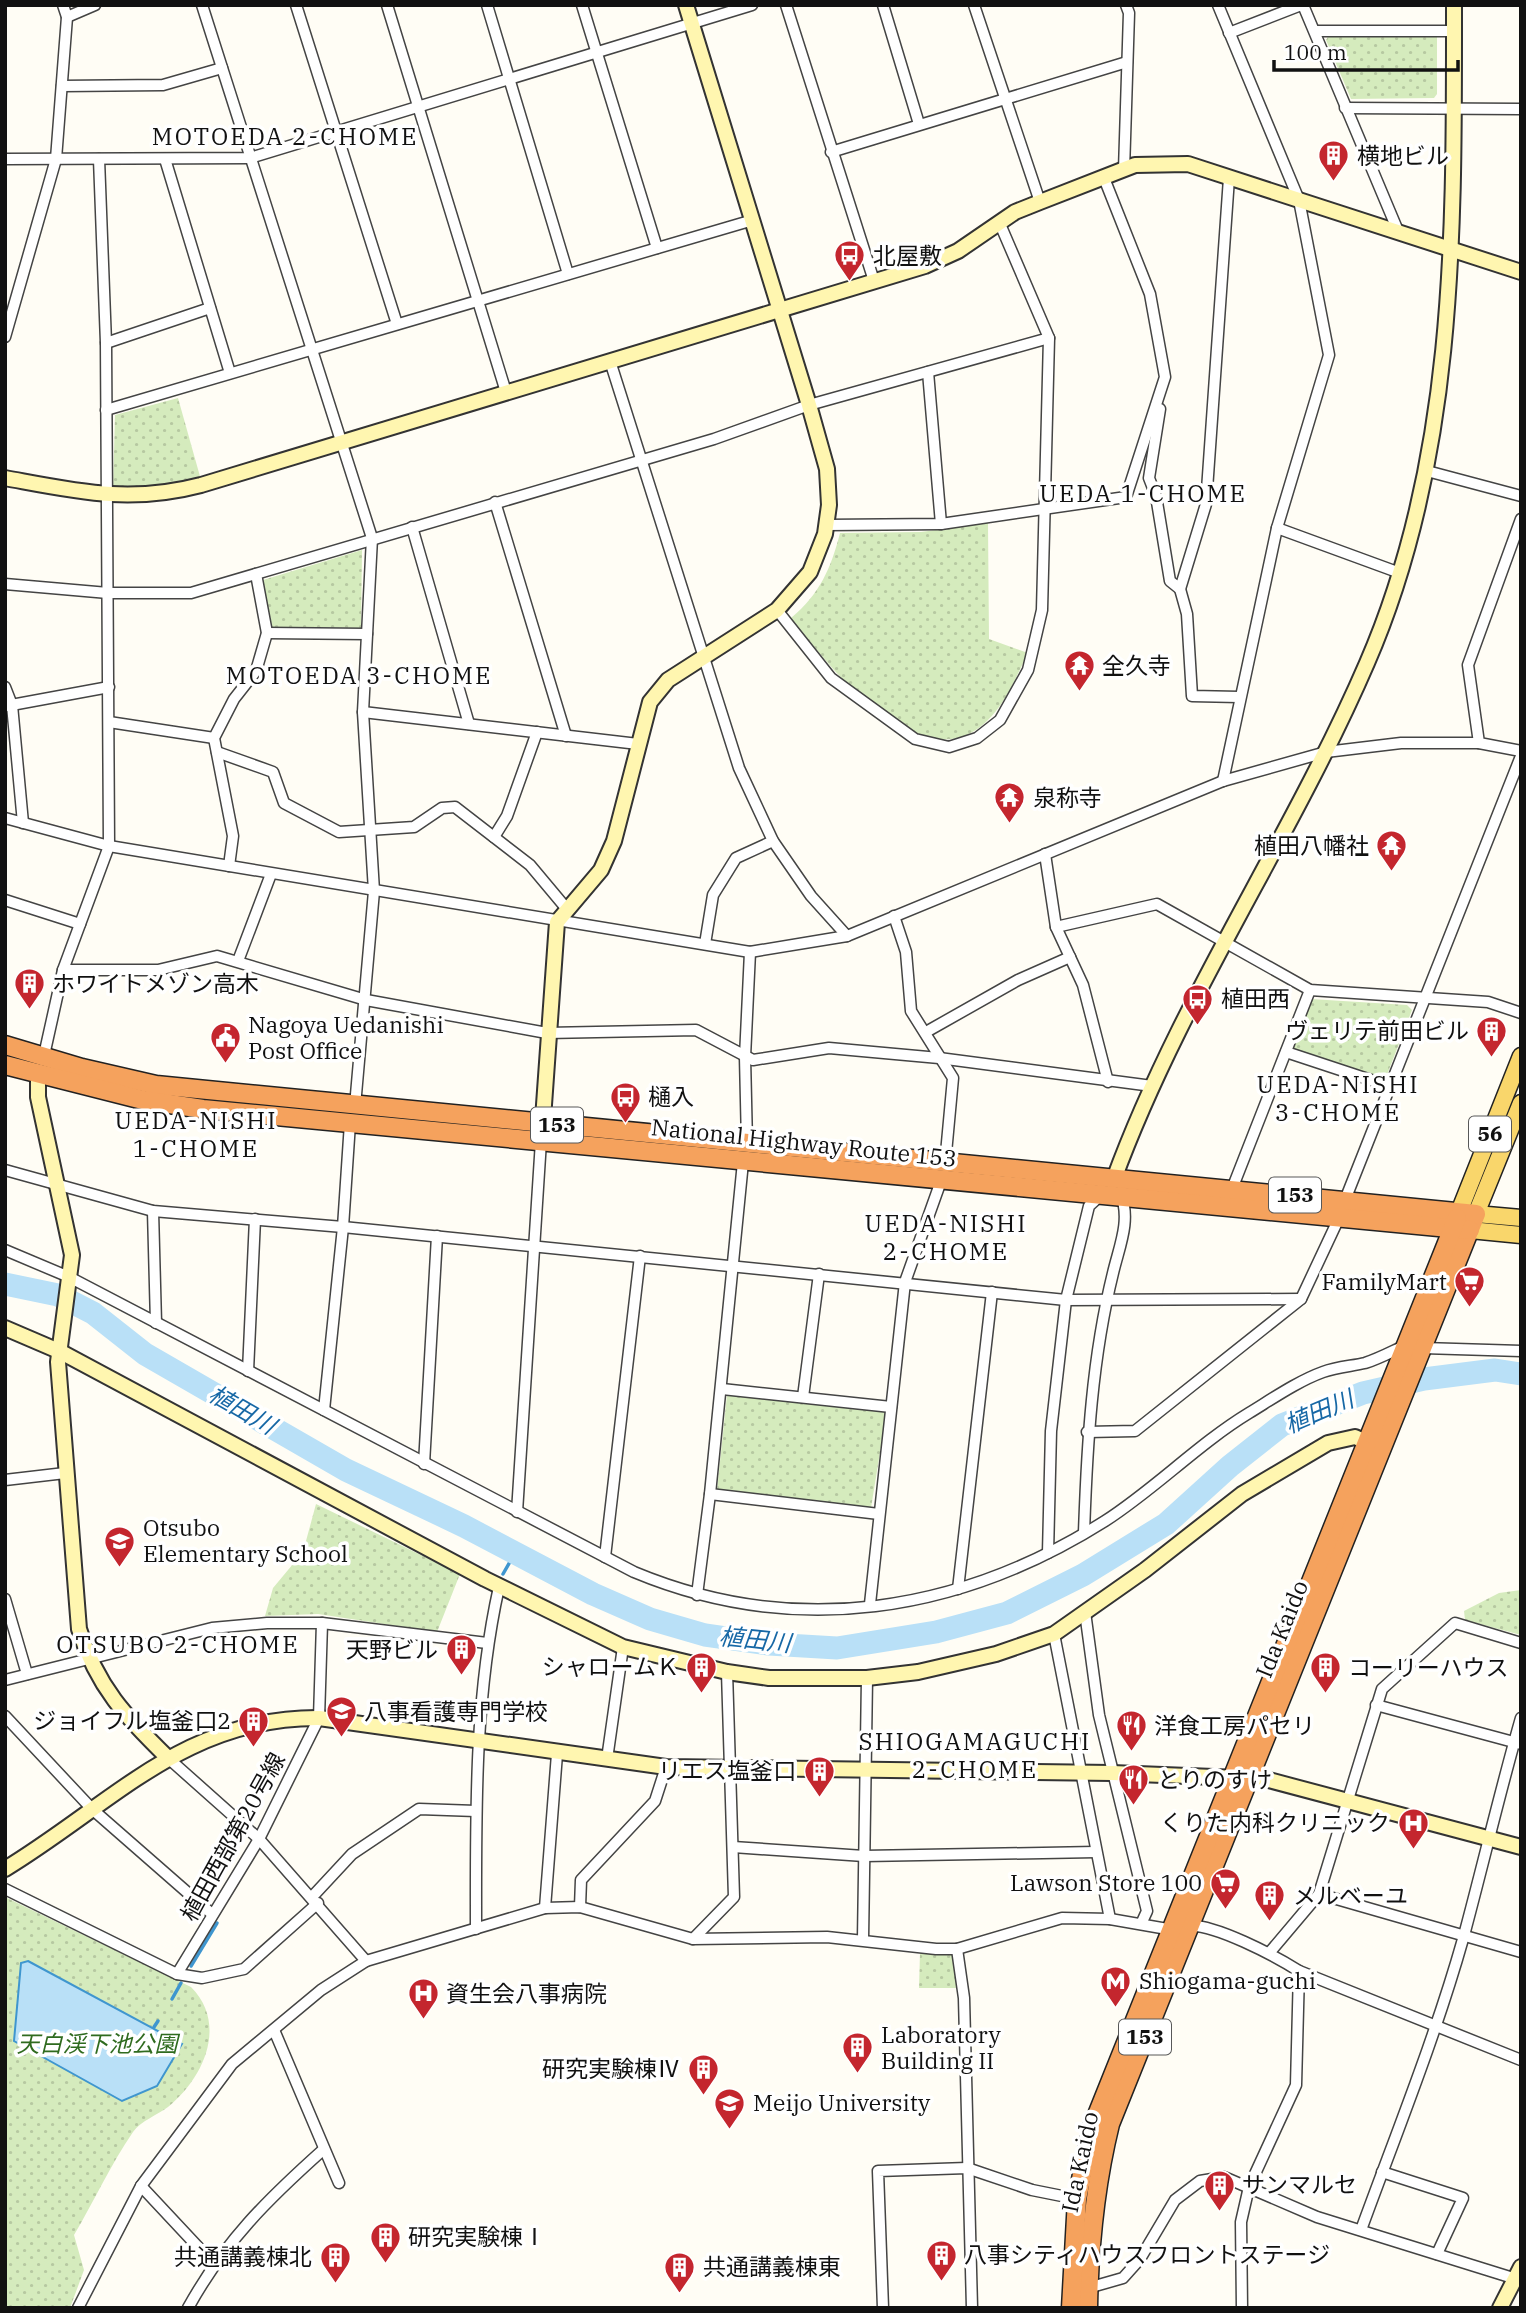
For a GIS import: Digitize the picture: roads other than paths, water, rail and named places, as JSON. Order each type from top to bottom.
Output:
[{"type":"highway","name":"National Highway Route 153","points":[[5,1045],[41,1065],[155,1102],[352,1115],[943,1172],[1114,1179],[1232,1189],[1345,1200],[1465,1221]]},
{"type":"highway","name":"National Highway Route 153","points":[[5,1065],[41,1065]]},
{"type":"highway","name":"National Highway Route 153","points":[[943,1172],[1100,1197],[1339,1218],[1465,1221]]},
{"type":"highway","name":"153","points":[[1405,1346],[1465,1221]]},
{"type":"highway","name":"Ida Kaido","points":[[1071,2308],[1077,2199],[1091,2130],[1231,1778],[1376,1431],[1423,1348],[1465,1221]]},
{"type":"highway","name":"Ida Kaido","points":[[1088,2308],[1095,2194],[1110,2124],[1250,1778],[1376,1431],[1395,1367],[1405,1346]]},
{"type":"main road","name":"56","points":[[1465,1221],[1521,1056]]},
{"type":"main road","name":"56","points":[[1465,1221],[1521,1102]]},
{"type":"main road","points":[[1465,1221],[1521,1218]]},
{"type":"main road","points":[[1465,1221],[1521,1235]]},
{"type":"street","points":[[5,337],[56,159],[67,17],[63,5]]},
{"type":"street","points":[[67,17],[95,5]]},
{"type":"street","points":[[202,5],[372,538],[363,712],[374,891],[366,1000],[352,1115],[324,1410]]},
{"type":"street","points":[[296,5],[397,324]]},
{"type":"street","points":[[387,5],[506,393]]},
{"type":"street","points":[[487,5],[568,274]]},
{"type":"street","points":[[582,5],[657,248]]},
{"type":"street","points":[[517,1512],[556,922],[601,870],[614,841],[650,702],[668,680],[704,660],[777,610],[810,572],[827,525],[830,505],[827,469],[809,405],[687,5]]},
{"type":"street","points":[[5,159],[250,158],[751,5]]},
{"type":"street","points":[[786,5],[874,281]]},
{"type":"street","points":[[883,5],[919,124]]},
{"type":"street","points":[[974,5],[1040,202]]},
{"type":"street","points":[[1124,170],[1129,13],[1126,5]]},
{"type":"street","points":[[1218,5],[1299,200],[1329,355],[1277,528],[1223,781]]},
{"type":"street","points":[[1229,33],[1302,5],[1398,231]]},
{"type":"street","points":[[1048,1553],[1051,1431],[1066,1300],[1089,1206],[1114,1179],[1152,1086],[1326,752],[1368,661],[1401,573],[1427,471],[1441,379],[1453,248],[1454,5]]},
{"type":"street","points":[[1315,31],[1454,31]]},
{"type":"street","points":[[831,152],[1127,62]]},
{"type":"street","points":[[62,86],[163,85],[222,68]]},
{"type":"street","points":[[1345,108],[1521,109]]},
{"type":"street","points":[[99,159],[106,343],[109,846],[63,970],[41,1065],[38,1097],[72,1255],[58,1362],[79,1629],[89,1660],[115,1704],[167,1758],[259,1839],[366,1961]]},
{"type":"street","points":[[164,159],[230,373]]},
{"type":"street","points":[[5,478],[106,496],[167,494],[925,266],[958,251],[1015,212],[1135,166],[1188,164],[1521,272]]},
{"type":"street","points":[[1229,177],[1206,504],[1180,589],[1187,614],[1192,696],[1239,697]]},
{"type":"street","points":[[1104,178],[1150,294],[1165,377],[1149,478],[1156,496],[1170,581],[1180,589]]},
{"type":"street","points":[[106,410],[753,220]]},
{"type":"street","points":[[777,610],[831,678],[915,739],[949,747],[977,738],[1000,720],[1028,670],[1042,610],[1049,338],[1000,224]]},
{"type":"street","points":[[106,343],[210,308]]},
{"type":"street","points":[[5,584],[108,593],[191,593],[642,458],[714,439],[809,405],[1049,338]]},
{"type":"street","points":[[610,360],[739,768],[773,841],[811,896],[847,936]]},
{"type":"street","points":[[928,372],[941,524]]},
{"type":"street","points":[[827,525],[941,524],[1126,497],[1165,377]]},
{"type":"street","points":[[1427,471],[1521,496]]},
{"type":"street","points":[[495,502],[566,736]]},
{"type":"street","points":[[1479,743],[1468,665],[1521,519]]},
{"type":"street","points":[[412,527],[469,724]]},
{"type":"street","points":[[1277,528],[1401,573]]},
{"type":"street","points":[[229,866],[233,836],[214,738],[234,699],[256,671],[267,633],[256,574]]},
{"type":"street","points":[[267,633],[367,634]]},
{"type":"street","points":[[5,687],[23,823]]},
{"type":"street","points":[[9,706],[109,687]]},
{"type":"street","points":[[363,712],[638,744]]},
{"type":"street","points":[[109,722],[214,738]]},
{"type":"street","points":[[494,837],[507,816],[537,732]]},
{"type":"street","points":[[5,818],[109,846],[750,952],[847,936],[1223,781],[1326,752],[1401,743],[1479,743],[1521,753],[1345,1200]]},
{"type":"street","points":[[217,752],[274,772],[284,803],[339,832],[414,827],[442,808],[455,807],[530,865],[566,908]]},
{"type":"street","points":[[705,944],[713,895],[736,858],[773,841]]},
{"type":"street","points":[[1045,854],[1056,927],[1083,985],[1108,1082]]},
{"type":"street","points":[[238,961],[271,874]]},
{"type":"street","points":[[5,900],[80,924]]},
{"type":"street","points":[[1056,927],[1157,904],[1310,990],[1489,1002],[1521,1013]]},
{"type":"street","points":[[870,1604],[905,1282],[943,1172],[953,1078],[911,1011],[906,952],[894,916]]},
{"type":"street","points":[[697,1595],[722,1389],[745,1153],[745,1058],[750,952]]},
{"type":"street","points":[[63,970],[158,970],[217,956],[366,1000],[547,1033],[696,1030],[753,1060],[829,1048],[939,1058],[1152,1086]]},
{"type":"street","points":[[926,1032],[1018,980],[1070,957]]},
{"type":"street","points":[[1232,1189],[1310,990]]},
{"type":"street","points":[[1286,1052],[1389,1086]]},
{"type":"street","points":[[5,1170],[153,1211],[437,1236],[1066,1300],[1301,1299]]},
{"type":"street","points":[[1084,1533],[1087,1432],[1106,1301],[1127,1214],[1114,1179]]},
{"type":"street","points":[[153,1211],[156,1323]]},
{"type":"street","points":[[1087,1432],[1135,1431],[1301,1299],[1339,1218]]},
{"type":"street","points":[[248,1371],[255,1219]]},
{"type":"street","points":[[424,1464],[437,1236]]},
{"type":"street","points":[[5,1250],[69,1277],[643,1576],[697,1595],[788,1611],[937,1597],[1048,1553],[1107,1520],[1247,1414],[1324,1371],[1368,1362],[1405,1346]]},
{"type":"street","points":[[605,1557],[640,1256]]},
{"type":"street","points":[[803,1398],[819,1274]]},
{"type":"street","points":[[958,1589],[992,1292]]},
{"type":"street","points":[[5,1328],[61,1348],[499,1587],[623,1647],[727,1672],[769,1678],[867,1678],[960,1664],[1054,1634],[1145,1570],[1242,1494],[1328,1443],[1376,1431]]},
{"type":"street","points":[[1423,1348],[1521,1351]]},
{"type":"street","points":[[722,1389],[891,1407]]},
{"type":"street","points":[[5,1480],[65,1473]]},
{"type":"street","points":[[710,1494],[879,1514]]},
{"type":"street","points":[[477,1929],[475,1811],[478,1740],[487,1643],[499,1587]]},
{"type":"street","points":[[5,1599],[27,1674]]},
{"type":"street","points":[[1085,1612],[1099,1716],[1147,1911],[1142,1922]]},
{"type":"street","points":[[5,1680],[212,1628],[267,1623],[322,1623],[487,1643]]},
{"type":"street","points":[[320,1718],[322,1623]]},
{"type":"street","points":[[1270,1952],[1319,1894],[1382,1689],[1455,1623],[1521,1643]]},
{"type":"street","points":[[1054,1634],[1110,1919]]},
{"type":"street","points":[[607,1759],[623,1647]]},
{"type":"street","points":[[693,1939],[734,1897],[727,1672]]},
{"type":"street","points":[[863,1939],[867,1678]]},
{"type":"street","points":[[1376,1705],[1517,1743]]},
{"type":"street","points":[[5,1716],[92,1810],[212,1914]]},
{"type":"street","points":[[5,1869],[167,1758],[192,1744],[236,1727],[265,1721],[320,1718],[557,1754],[666,1766],[730,1770],[1111,1773],[1265,1779],[1521,1847]]},
{"type":"street","name":"植田西部第20号線","points":[[177,1974],[259,1839],[320,1718]]},
{"type":"street","points":[[1361,2230],[1436,2024],[1463,1938],[1487,1838],[1517,1743],[1521,1718]]},
{"type":"street","points":[[545,1908],[557,1754]]},
{"type":"street","points":[[580,1908],[582,1880],[655,1801],[666,1766]]},
{"type":"street","points":[[5,1889],[177,1974],[202,1978],[244,1969],[315,1900],[352,1854],[419,1809],[475,1811]]},
{"type":"street","points":[[733,1847],[864,1856],[1096,1852]]},
{"type":"street","points":[[1319,1894],[1463,1938],[1521,1952]]},
{"type":"street","points":[[78,2308],[141,2186],[232,2064],[321,1990],[366,1961],[545,1908],[580,1908],[693,1939],[863,1939],[911,1947],[957,1948],[1062,1918],[1142,1922],[1169,1931],[1191,1924],[1270,1952],[1299,1971],[1521,2060]]},
{"type":"street","points":[[957,1948],[964,1998],[972,2308]]},
{"type":"street","points":[[1242,2308],[1241,2222],[1249,2187],[1296,2085],[1299,1971]]},
{"type":"street","points":[[274,2030],[339,2183]]},
{"type":"street","points":[[188,2308],[213,2263],[273,2194],[324,2149]]},
{"type":"street","points":[[883,2308],[878,2171],[967,2168],[1032,2190],[1077,2199]]},
{"type":"street","points":[[1382,2172],[1463,2198],[1437,2253]]},
{"type":"street","points":[[1088,2288],[1123,2278],[1140,2259],[1175,2200],[1200,2181],[1224,2177],[1317,2217],[1437,2253],[1517,2272],[1500,2308]]},
{"type":"street","points":[[141,2186],[213,2263]]},
{"type":"water","points":[[28,1961],[182,2044],[157,2086],[122,2101],[14,2041],[21,1963]]},
{"type":"waterway","name":"植田川","points":[[5,1284],[58,1295],[93,1313],[145,1354],[346,1470],[464,1526],[593,1594],[650,1619],[705,1635],[769,1644],[837,1648],[936,1632],[1007,1613],[1083,1575],[1166,1524],[1230,1466],[1282,1425],[1363,1393],[1424,1379],[1495,1370],[1521,1374]]},
{"type":"waterway","points":[[503,1574],[515,1553]]},
{"type":"waterway","points":[[191,1966],[217,1923]]},
{"type":"waterway","points":[[172,1999],[181,1983]]},
{"type":"waterway","points":[[154,2027],[158,2021]]},
{"type":"place","name":"横地ビル","points":[[1334,183]]},
{"type":"place","name":"北屋敷","points":[[850,283]]},
{"type":"place","name":"全久寺","points":[[1079,693]]},
{"type":"place","name":"泉称寺","points":[[1010,825]]},
{"type":"place","name":"植田八幡社","points":[[1392,873]]},
{"type":"place","name":"ホワイトメゾン高木","points":[[29,1011]]},
{"type":"place","name":"植田西","points":[[1198,1026]]},
{"type":"place","name":"ヴェリテ前田ビル","points":[[1492,1058]]},
{"type":"place","name":"Nagoya Uedanishi Post Office","points":[[225,1065]]},
{"type":"place","name":"樋入","points":[[625,1124]]},
{"type":"place","name":"FamilyMart","points":[[1470,1309]]},
{"type":"place","name":"Otsubo Elementary School","points":[[120,1568]]},
{"type":"place","name":"天野ビル","points":[[461,1677]]},
{"type":"place","name":"シャロームＫ","points":[[702,1694]]},
{"type":"place","name":"コーリーハウス","points":[[1325,1695]]},
{"type":"place","name":"八事看護専門学校","points":[[341,1739]]},
{"type":"place","name":"ジョイフル塩釜口2","points":[[254,1748]]},
{"type":"place","name":"洋食工房パセリ","points":[[1131,1753]]},
{"type":"place","name":"リエス塩釜口","points":[[819,1798]]},
{"type":"place","name":"とりのすけ","points":[[1134,1807]]},
{"type":"place","name":"くりた内科クリニック","points":[[1413,1850]]},
{"type":"place","name":"Lawson Store 100","points":[[1225,1910]]},
{"type":"place","name":"メルベーユ","points":[[1270,1923]]},
{"type":"place","name":"Shiogama-guchi","points":[[1116,2008]]},
{"type":"place","name":"資生会八事病院","points":[[423,2021]]},
{"type":"place","name":"Laboratory Building II","points":[[858,2075]]},
{"type":"place","name":"研究実験棟Ⅳ","points":[[703,2096]]},
{"type":"place","name":"Meijo University","points":[[730,2130]]},
{"type":"place","name":"サンマルセ","points":[[1219,2212]]},
{"type":"place","name":"研究実験棟Ⅰ","points":[[385,2264]]},
{"type":"place","name":"八事シティハウスフロントステージ","points":[[941,2282]]},
{"type":"place","name":"共通講義棟北","points":[[335,2284]]},
{"type":"place","name":"共通講義棟東","points":[[680,2294]]},
{"type":"district","name":"MOTOEDA 2-CHOME","points":[[285,137]]},
{"type":"district","name":"UEDA 1-CHOME","points":[[1143,494]]},
{"type":"district","name":"MOTOEDA 3-CHOME","points":[[359,676]]},
{"type":"district","name":"UEDA-NISHI 3-CHOME","points":[[1338,1099]]},
{"type":"district","name":"UEDA-NISHI 1-CHOME","points":[[196,1135]]},
{"type":"district","name":"UEDA-NISHI 2-CHOME","points":[[946,1238]]},
{"type":"district","name":"OTSUBO 2-CHOME","points":[[178,1645]]},
{"type":"district","name":"SHIOGAMAGUCHI 2-CHOME","points":[[975,1756]]},
{"type":"park label","name":"天白渓下池公園","points":[[97,2044]]}]
